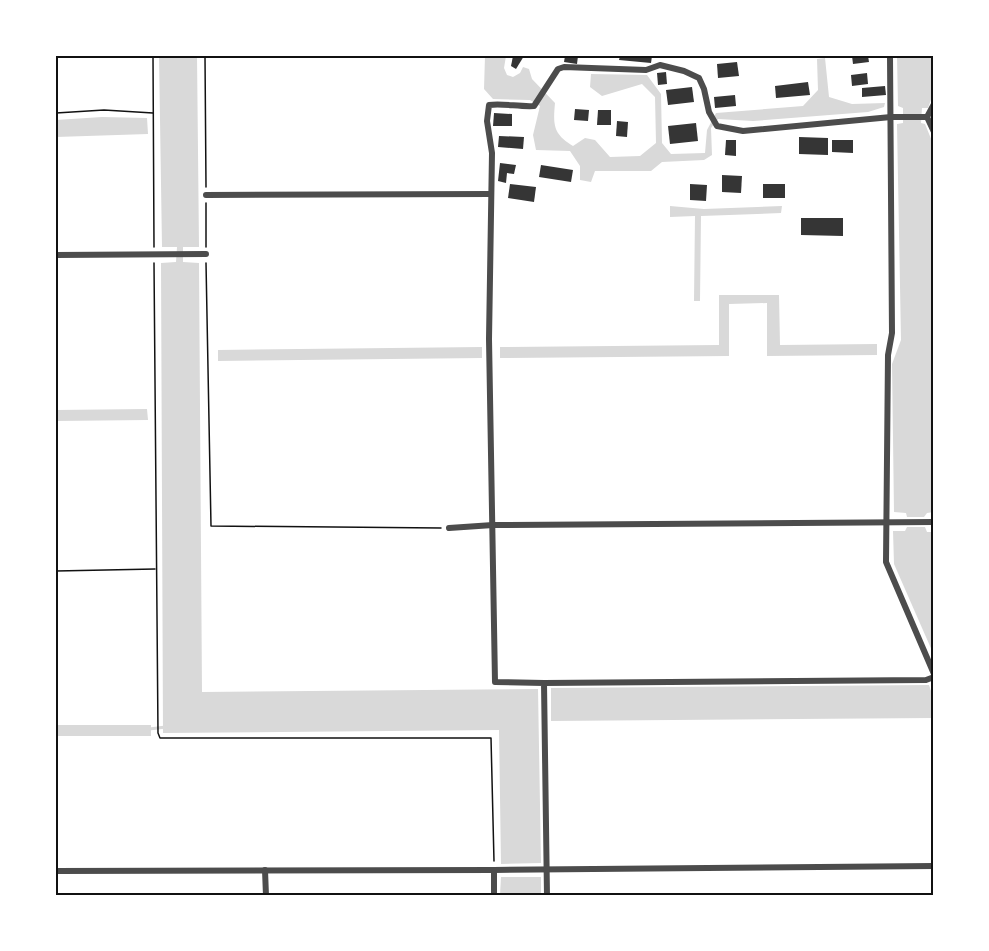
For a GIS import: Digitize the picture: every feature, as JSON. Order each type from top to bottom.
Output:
[{"type":"street","points":[[659,56],[660,65]]},
{"type":"street","points":[[890,56],[891,117],[892,333],[888,355],[886,523],[888,568],[933,676],[926,680],[495,682],[489,339],[492,153],[487,121],[489,105],[534,106],[558,69],[564,67],[646,70],[660,65],[684,71],[699,78],[709,112],[717,126],[742,131],[891,117],[927,117]]},
{"type":"street","points":[[933,104],[927,117],[933,132]]},
{"type":"street","points":[[206,195],[491,194]]},
{"type":"street","points":[[56,255],[206,254]]},
{"type":"street","points":[[449,528],[493,525],[931,522]]},
{"type":"street","points":[[544,683],[547,896]]},
{"type":"street","points":[[56,871],[933,866]]},
{"type":"street","points":[[265,870],[266,896]]},
{"type":"street","points":[[494,870],[494,896]]},
{"type":"path","points":[[153,56],[157,725],[160,738],[491,738],[494,870]]},
{"type":"path","points":[[205,56],[211,526],[449,528]]},
{"type":"path","points":[[56,113],[104,110],[153,113]]},
{"type":"path","points":[[56,571],[156,569]]},
{"type":"shaded area","points":[[159,56],[197,56],[199,247],[183,247],[183,262],[199,263],[202,692],[538,689],[541,863],[501,864],[499,730],[163,733],[161,263],[176,262],[177,247],[162,247]]},
{"type":"shaded area","points":[[485,56],[506,56],[504,68],[507,75],[513,77],[520,73],[523,67],[529,69],[532,79],[555,103],[555,123],[561,137],[573,146],[585,138],[595,140],[610,157],[640,156],[656,143],[655,97],[642,84],[602,96],[590,87],[591,74],[647,75],[661,94],[662,143],[671,154],[705,153],[707,130],[716,113],[803,106],[818,90],[817,59],[825,58],[829,97],[852,104],[885,103],[884,107],[868,112],[753,121],[718,119],[711,128],[712,155],[704,160],[662,162],[651,171],[595,171],[591,182],[580,180],[580,166],[570,151],[536,150],[533,135],[540,106],[530,100],[493,99],[484,89]]},
{"type":"shaded area","points":[[897,56],[933,56],[933,94],[928,108],[922,108],[921,123],[925,124],[934,146],[934,512],[927,513],[924,517],[907,517],[906,513],[894,512],[892,364],[901,340],[897,124],[903,123],[903,108],[898,106]]},
{"type":"shaded area","points":[[102,117],[147,118],[148,134],[56,137],[56,120]]},
{"type":"shaded area","points":[[670,206],[704,209],[782,206],[781,213],[701,216],[700,301],[694,301],[695,216],[670,217]]},
{"type":"shaded area","points":[[719,295],[779,295],[780,345],[877,344],[877,355],[767,356],[767,303],[729,304],[729,356],[500,358],[500,347],[719,345]]},
{"type":"shaded area","points":[[482,347],[482,358],[218,361],[218,350]]},
{"type":"shaded area","points":[[147,409],[148,420],[56,421],[56,410]]},
{"type":"shaded area","points":[[907,527],[925,527],[927,532],[933,532],[933,653],[894,564],[893,531],[905,531]]},
{"type":"shaded area","points":[[929,685],[933,697],[933,718],[551,721],[551,688]]},
{"type":"shaded area","points":[[56,725],[151,725],[151,736],[56,736]]},
{"type":"shaded area","points":[[501,877],[541,877],[541,895],[500,895]]},
{"type":"building","points":[[513,56],[524,56],[516,69],[511,66]]},
{"type":"building","points":[[565,56],[578,56],[577,64],[564,62]]},
{"type":"building","points":[[620,56],[652,56],[651,63],[619,60]]},
{"type":"building","points":[[852,56],[868,56],[869,62],[853,64]]},
{"type":"building","points":[[737,62],[739,76],[718,78],[717,64]]},
{"type":"building","points":[[666,72],[667,84],[658,85],[657,73]]},
{"type":"building","points":[[867,73],[868,84],[852,86],[851,75]]},
{"type":"building","points":[[808,82],[810,95],[776,98],[775,86]]},
{"type":"building","points":[[885,86],[886,95],[862,97],[862,88]]},
{"type":"building","points":[[692,87],[694,102],[668,105],[666,90]]},
{"type":"building","points":[[735,95],[736,106],[715,108],[714,97]]},
{"type":"building","points":[[575,109],[589,110],[588,121],[574,120]]},
{"type":"building","points":[[598,110],[611,110],[611,125],[597,125]]},
{"type":"building","points":[[494,113],[512,114],[512,126],[493,126]]},
{"type":"building","points":[[617,121],[628,122],[627,137],[616,136]]},
{"type":"building","points":[[696,123],[698,141],[670,144],[668,126]]},
{"type":"building","points":[[499,136],[524,137],[523,149],[498,147]]},
{"type":"building","points":[[799,137],[828,138],[828,155],[799,154]]},
{"type":"building","points":[[726,140],[736,140],[736,156],[725,155]]},
{"type":"building","points":[[832,140],[853,140],[853,153],[832,152]]},
{"type":"building","points":[[500,163],[516,165],[514,174],[507,173],[506,183],[498,181]]},
{"type":"building","points":[[541,165],[573,170],[571,182],[539,177]]},
{"type":"building","points":[[722,175],[742,176],[741,193],[722,192]]},
{"type":"building","points":[[510,184],[536,187],[534,202],[508,198]]},
{"type":"building","points":[[690,184],[707,185],[706,201],[690,200]]},
{"type":"building","points":[[763,184],[785,184],[785,198],[763,198]]},
{"type":"building","points":[[801,218],[843,218],[843,236],[801,235]]},
{"type":"waterway","points":[[149,729],[166,727]]}]
